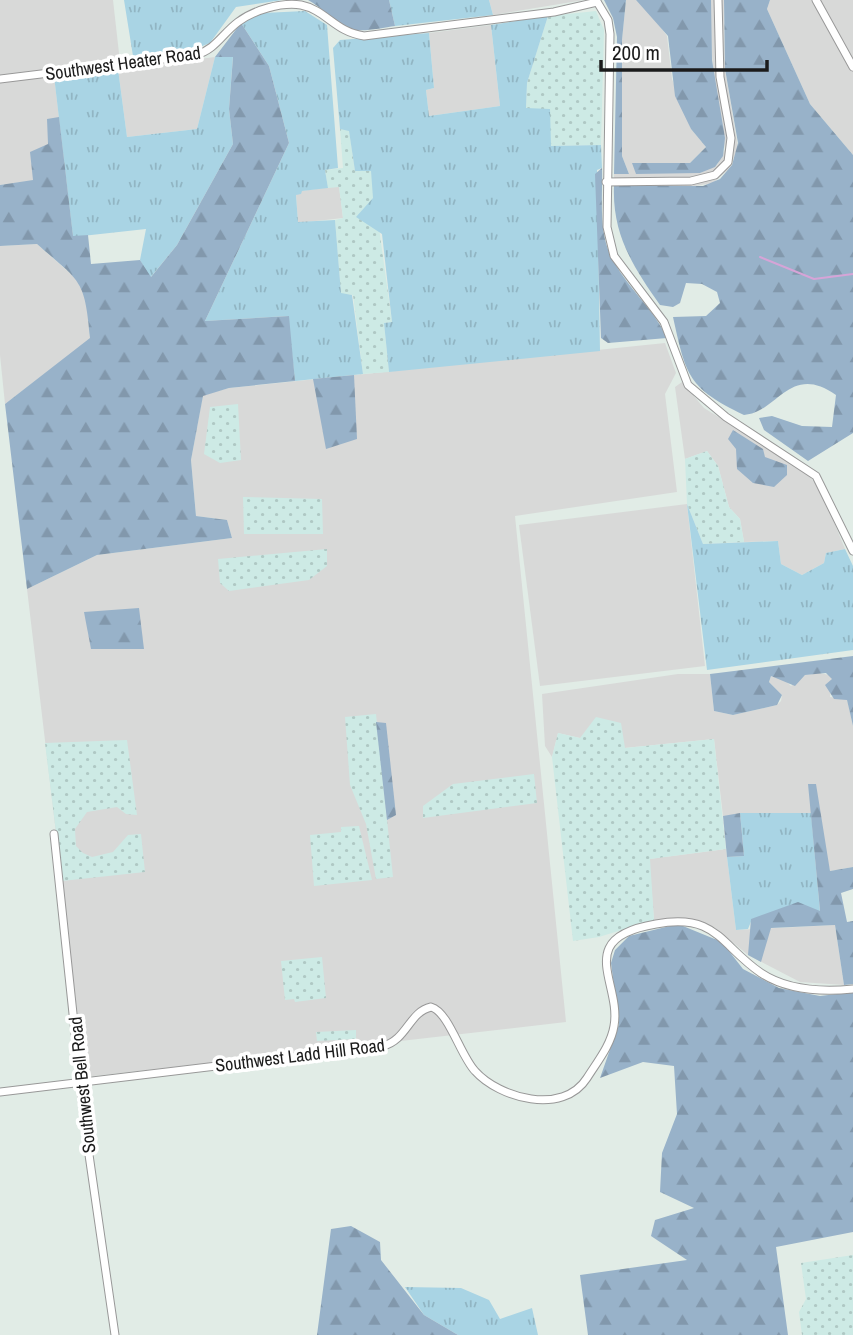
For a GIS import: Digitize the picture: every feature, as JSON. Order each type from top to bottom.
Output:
[{"type":"street","points":[[606,181],[691,181],[715,175],[728,162],[731,138],[720,76],[718,0]]},
{"type":"street","points":[[816,0],[853,67]]},
{"type":"street","points":[[597,1],[608,20],[610,34],[606,181],[609,245],[614,256],[656,308],[688,385],[726,417],[816,476],[853,551]]},
{"type":"street","name":"Southwest Heater Road","points":[[0,79],[196,55],[208,51],[248,16],[288,5],[314,9],[341,30],[364,36],[582,8],[597,1]]},
{"type":"street","name":"Southwest Bell Road","points":[[54,834],[80,1082],[115,1335]]},
{"type":"street","name":"Southwest Ladd Hill Road","points":[[0,1092],[383,1046],[399,1039],[420,1012],[431,1007],[444,1015],[464,1056],[490,1085],[515,1096],[561,1096],[575,1091],[585,1082],[613,1031],[614,1012],[606,967],[610,948],[631,931],[665,922],[690,923],[716,933],[758,971],[776,980],[819,991],[853,989]]},
{"type":"shaded area","points":[[0,0],[113,0],[120,62],[0,75]]},
{"type":"shaded area","points":[[489,0],[584,0],[493,15]]},
{"type":"shaded area","points":[[626,0],[636,0],[649,11],[667,36],[672,79],[691,129],[706,147],[690,163],[633,163],[636,173],[700,173],[717,165],[725,149],[714,86],[710,25],[711,0],[724,0],[725,69],[738,147],[730,168],[713,183],[689,187],[614,186],[614,174],[629,174],[622,156],[622,40]]},
{"type":"shaded area","points":[[770,0],[853,0],[853,155],[810,104],[767,9]]},
{"type":"shaded area","points":[[596,11],[604,30],[601,145],[551,146],[526,108],[527,83],[548,16]]},
{"type":"shaded area","points":[[491,25],[500,106],[429,116],[426,90],[434,88],[429,33]]},
{"type":"shaded area","points":[[215,57],[197,129],[127,137],[118,69]]},
{"type":"shaded area","points":[[54,76],[66,176],[0,185],[0,83]]},
{"type":"shaded area","points":[[340,129],[349,130],[355,171],[371,170],[392,322],[384,323],[389,372],[363,374],[353,295],[341,294],[335,220],[343,218],[339,187],[328,188],[325,170],[343,168]]},
{"type":"shaded area","points":[[339,186],[343,218],[298,223],[296,194]]},
{"type":"shaded area","points":[[37,244],[80,282],[87,303],[90,339],[5,404],[0,355],[0,246]]},
{"type":"shaded area","points":[[665,343],[676,373],[665,394],[677,492],[515,516],[566,1022],[85,1077],[27,589],[97,555],[232,538],[227,520],[196,516],[191,460],[203,395],[229,388]]},
{"type":"shaded area","points":[[682,382],[704,408],[803,469],[821,490],[845,549],[826,553],[824,563],[802,575],[781,564],[778,541],[744,542],[740,519],[729,507],[718,466],[707,451],[685,459],[675,387]]},
{"type":"shaded area","points":[[238,404],[241,460],[220,463],[204,454],[210,407]]},
{"type":"shaded area","points":[[707,451],[718,466],[729,507],[740,519],[744,542],[703,544],[687,504],[685,459]]},
{"type":"shaded area","points":[[243,497],[322,499],[323,534],[244,534]]},
{"type":"shaded area","points":[[687,504],[705,666],[540,686],[519,525]]},
{"type":"shaded area","points":[[327,549],[327,566],[309,580],[229,591],[220,583],[218,559]]},
{"type":"shaded area","points":[[678,674],[710,674],[714,711],[733,715],[777,705],[781,701],[782,695],[769,682],[771,676],[785,680],[791,686],[805,675],[830,675],[832,679],[830,697],[847,699],[853,726],[853,867],[830,871],[816,813],[723,816],[714,739],[624,748],[558,733],[552,757],[545,746],[542,694]]},
{"type":"shaded area","points":[[376,714],[393,877],[376,879],[366,824],[350,785],[345,717]]},
{"type":"shaded area","points":[[596,717],[621,723],[625,748],[714,739],[726,849],[650,859],[654,920],[599,937],[573,941],[552,757],[558,733],[580,738]]},
{"type":"shaded area","points":[[127,740],[137,815],[126,814],[117,807],[87,812],[75,829],[76,846],[92,857],[113,852],[128,835],[141,834],[145,872],[62,881],[45,743]]},
{"type":"shaded area","points":[[534,774],[537,803],[423,818],[423,806],[453,784]]},
{"type":"shaded area","points":[[359,826],[372,880],[314,886],[310,835],[341,832],[341,827]]},
{"type":"shaded area","points":[[726,849],[736,930],[835,925],[844,985],[800,982],[748,955],[714,927],[689,919],[654,920],[649,859]]},
{"type":"shaded area","points":[[322,957],[326,998],[295,1002],[294,999],[285,1000],[281,961]]},
{"type":"shaded area","points":[[356,1030],[356,1039],[317,1041],[316,1032]]},
{"type":"shaded area","points":[[853,1255],[853,1335],[802,1335],[799,1312],[806,1299],[801,1263]]},
{"type":"green space","points":[[124,0],[282,0],[236,7],[210,43],[192,50],[133,56]]},
{"type":"green space","points":[[308,0],[389,0],[395,26],[369,30],[350,29],[339,24]]},
{"type":"green space","points":[[389,0],[489,0],[493,15],[395,26]]},
{"type":"green space","points":[[604,0],[626,0],[622,40],[622,156],[629,174],[614,174],[617,37],[613,18]]},
{"type":"green space","points":[[636,0],[711,0],[712,60],[725,138],[723,156],[715,167],[700,173],[636,174],[632,163],[690,163],[706,147],[691,129],[675,96],[668,36]]},
{"type":"green space","points":[[724,0],[770,0],[767,9],[810,104],[853,155],[853,433],[808,461],[764,430],[759,418],[772,416],[802,426],[832,427],[836,395],[820,386],[795,386],[756,412],[744,415],[700,388],[686,367],[673,317],[706,316],[720,303],[717,292],[702,284],[686,283],[680,303],[673,307],[660,305],[626,250],[614,204],[614,186],[703,186],[720,179],[732,165],[738,143],[725,69]]},
{"type":"green space","points":[[305,11],[327,25],[338,168],[325,170],[328,188],[302,191],[296,195],[298,222],[335,220],[341,293],[352,295],[363,374],[295,381],[288,316],[205,321],[289,143],[269,66],[241,23],[263,13]]},
{"type":"green space","points":[[548,16],[527,83],[526,108],[550,109],[551,146],[601,145],[602,168],[597,170],[600,351],[389,372],[384,323],[392,322],[382,234],[356,217],[373,198],[371,171],[355,171],[349,131],[340,129],[333,48],[340,40],[429,33],[434,88],[426,90],[429,116],[500,106],[491,25]]},
{"type":"green space","points":[[241,23],[269,66],[289,143],[205,321],[289,316],[295,381],[229,388],[203,396],[191,460],[196,516],[227,520],[232,538],[97,555],[27,589],[5,404],[90,338],[86,303],[78,283],[71,275],[37,244],[0,246],[0,185],[33,180],[30,152],[48,144],[47,119],[59,117],[73,236],[88,235],[91,264],[140,260],[151,277],[177,245],[233,144],[229,109],[233,57],[215,57]]},
{"type":"green space","points":[[233,56],[229,109],[233,144],[177,245],[150,278],[140,260],[146,229],[73,237],[54,76],[118,69],[127,137],[197,129],[215,57]]},
{"type":"green space","points":[[602,168],[602,213],[607,246],[617,267],[667,338],[608,343],[601,338],[595,174]]},
{"type":"green space","points":[[354,375],[357,439],[326,449],[313,379]]},
{"type":"green space","points":[[733,430],[763,449],[765,457],[787,465],[787,475],[774,487],[753,483],[737,469],[736,449],[728,439]]},
{"type":"green space","points":[[687,504],[703,544],[778,541],[781,564],[802,575],[824,563],[826,553],[845,549],[853,566],[853,650],[707,670]]},
{"type":"green space","points":[[139,608],[144,649],[91,649],[84,612]]},
{"type":"green space","points":[[853,656],[853,726],[847,700],[834,699],[825,685],[832,679],[826,673],[805,675],[795,686],[771,676],[769,682],[782,695],[777,705],[733,715],[714,711],[710,674]]},
{"type":"green space","points":[[376,722],[386,723],[396,815],[387,820]]},
{"type":"green space","points":[[808,784],[816,784],[830,871],[853,867],[853,889],[841,893],[847,922],[853,921],[853,984],[844,985],[835,925],[771,928],[761,962],[748,955],[751,919],[798,902],[820,911]]},
{"type":"green space","points":[[740,813],[811,813],[820,912],[752,919],[748,929],[736,930],[727,857],[744,856]]},
{"type":"green space","points":[[740,813],[744,856],[727,857],[723,816]]},
{"type":"green space","points":[[678,924],[722,942],[743,969],[779,988],[820,996],[853,992],[853,1232],[776,1247],[788,1335],[588,1335],[580,1275],[687,1260],[651,1236],[655,1220],[694,1208],[660,1192],[662,1153],[677,1114],[674,1066],[643,1062],[600,1078],[619,1024],[611,963],[615,950],[629,936]]},
{"type":"green space","points":[[351,1226],[380,1242],[381,1260],[424,1315],[458,1335],[317,1335],[331,1229]]},
{"type":"green space","points":[[405,1287],[461,1288],[489,1300],[500,1319],[532,1308],[538,1335],[458,1335],[424,1315]]},
{"type":"waterway","points":[[760,257],[814,279],[853,274]]}]
